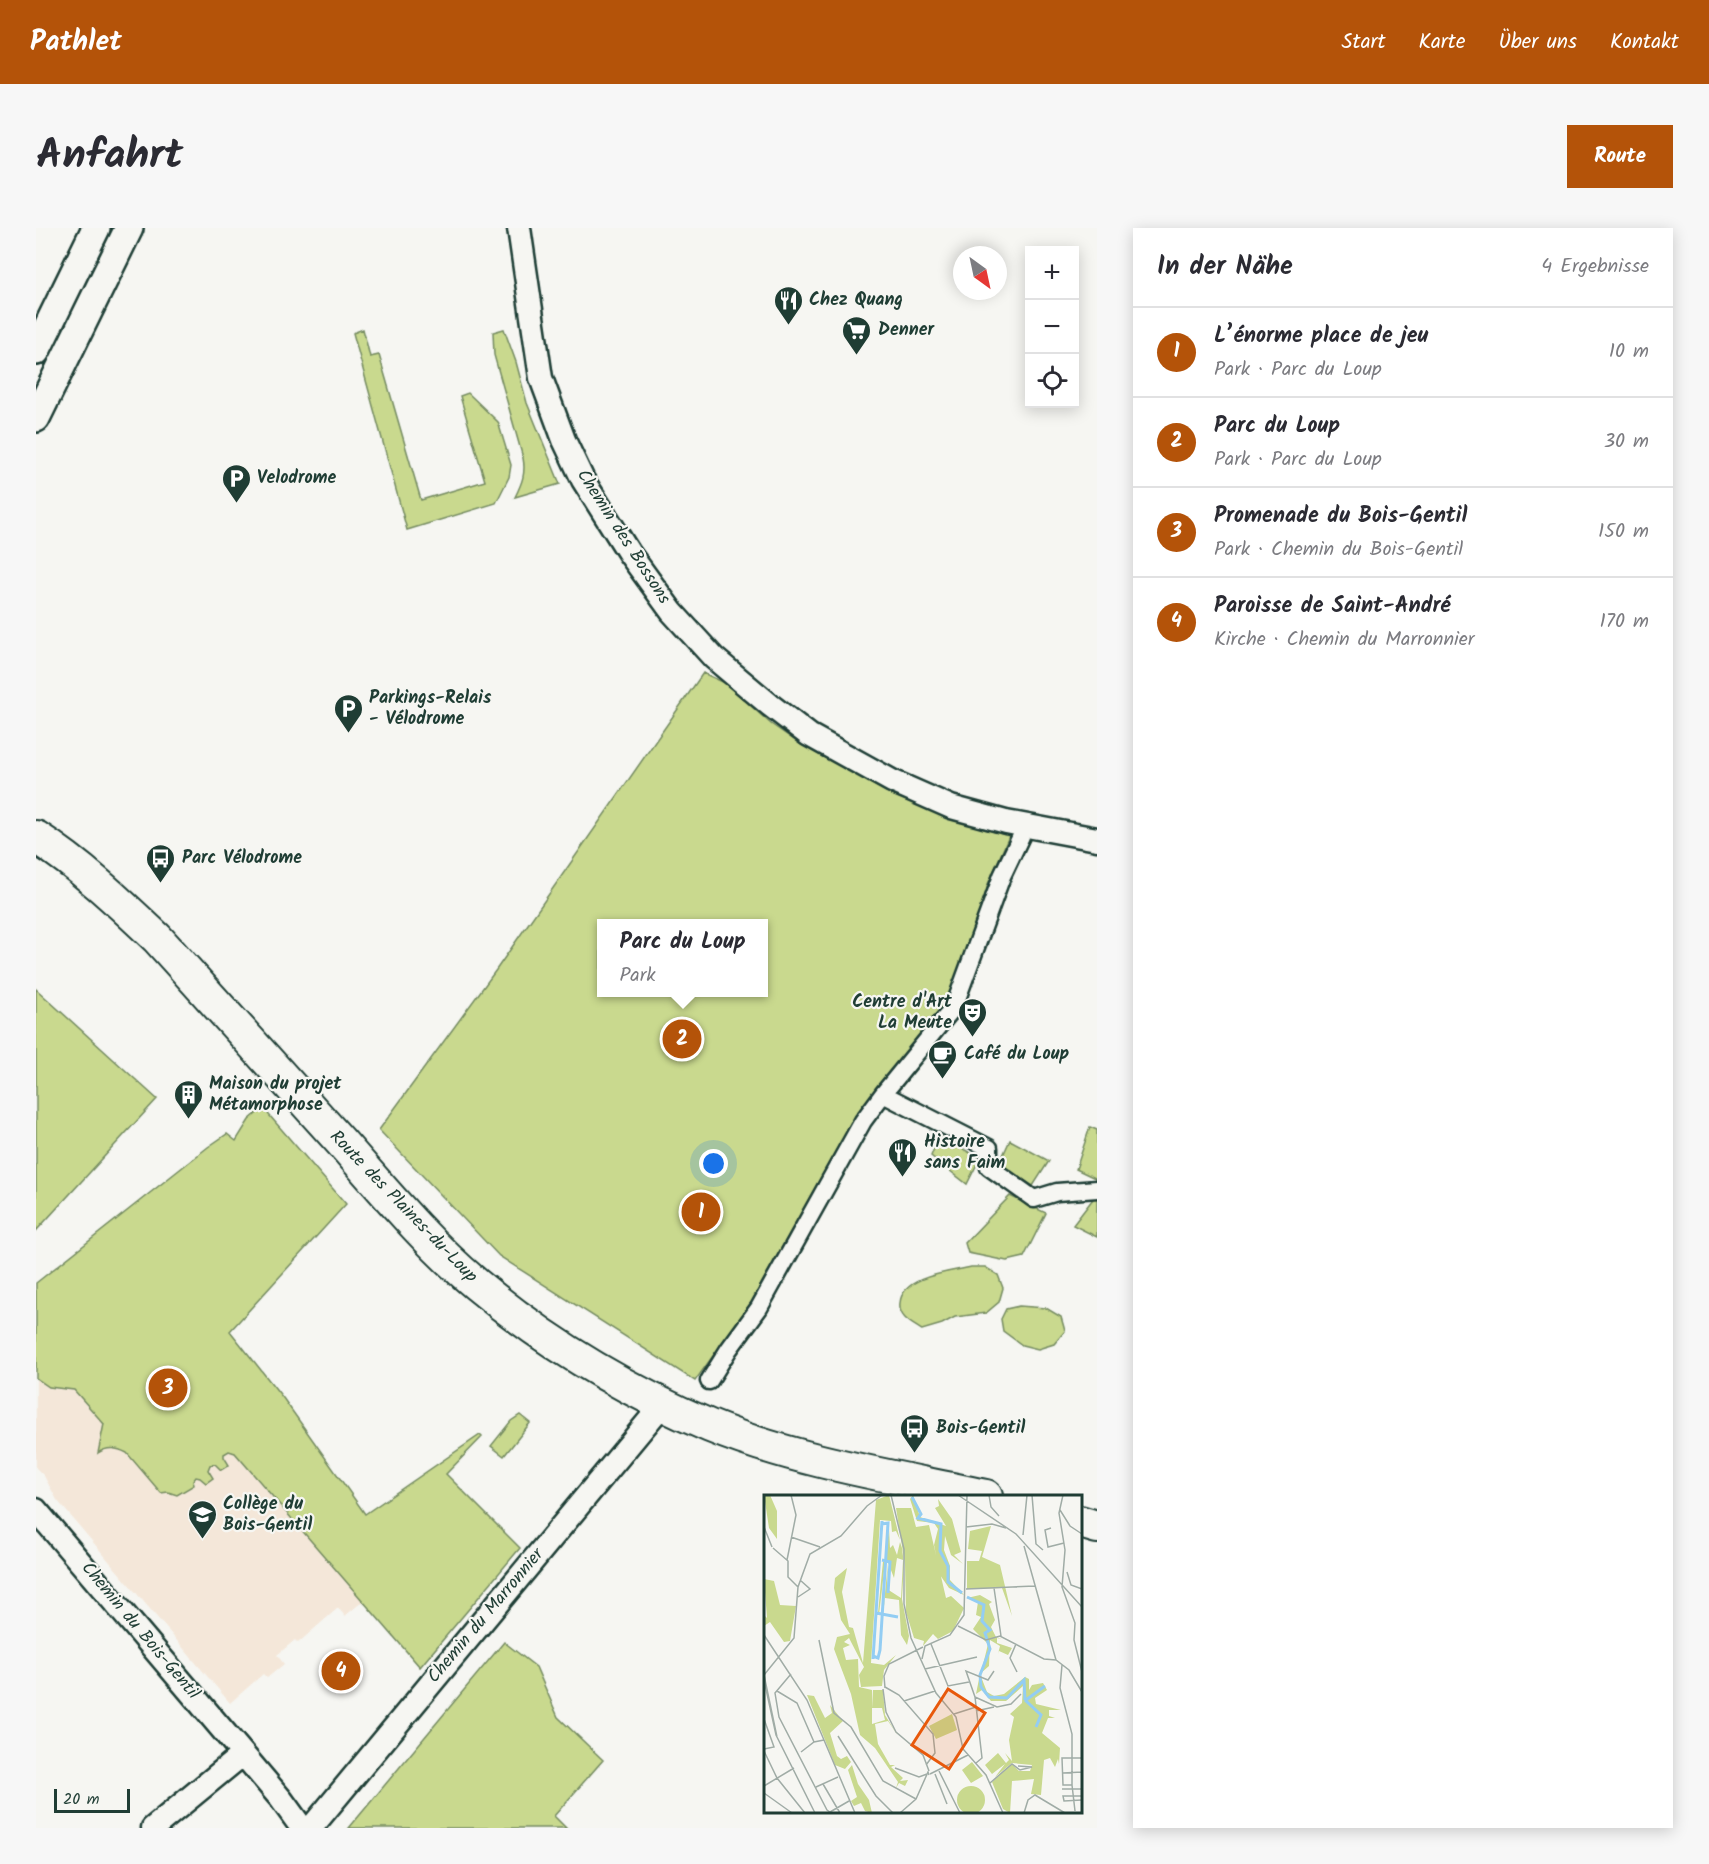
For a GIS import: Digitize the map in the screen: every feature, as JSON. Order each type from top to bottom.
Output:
[{"type":"main road","name":"Route des Plaines-du-Loup","points":[[36,837],[51,846],[119,902],[156,938],[453,1264],[514,1315],[552,1342],[626,1387],[713,1427],[773,1448],[977,1495]]},
{"type":"street","points":[[36,351],[96,228]]},
{"type":"street","points":[[36,418],[129,228]]},
{"type":"street","name":"Chemin des Bossons","points":[[519,228],[541,378],[564,440],[583,480],[629,553],[672,612],[714,658],[809,735],[892,781],[951,807],[1006,822],[1097,839]]},
{"type":"street","points":[[709,1381],[759,1308],[863,1121],[954,1007],[1002,876],[1022,836]]},
{"type":"street","points":[[883,1094],[989,1148],[989,1167],[1034,1199],[1057,1192],[1097,1189]]},
{"type":"street","name":"Chemin du Marronnier","points":[[311,1828],[662,1405]]},
{"type":"street","name":"Chemin du Bois-Gentil","points":[[36,1510],[243,1754],[302,1828]]},
{"type":"street","points":[[153,1828],[243,1754]]},
{"type":"shaded area","name":"Collège du Bois-Gentil","points":[[36,1377],[74,1389],[104,1424],[99,1452],[115,1448],[127,1453],[161,1493],[173,1493],[193,1483],[196,1477],[205,1483],[213,1478],[208,1470],[210,1465],[215,1464],[222,1470],[224,1454],[229,1451],[235,1452],[363,1601],[345,1616],[338,1608],[298,1643],[295,1640],[277,1655],[284,1664],[267,1678],[263,1674],[230,1703],[57,1500],[44,1476],[36,1468]]},
{"type":"green space","points":[[363,329],[370,357],[379,355],[421,500],[485,481],[460,396],[468,393],[498,422],[511,465],[509,477],[496,503],[407,530],[353,333]]},
{"type":"green space","points":[[504,329],[527,403],[560,484],[515,497],[523,478],[524,463],[494,355],[493,332]]},
{"type":"green space","points":[[703,673],[725,683],[771,724],[800,744],[894,796],[968,824],[1009,836],[988,884],[978,920],[946,1006],[852,1122],[750,1304],[695,1381],[499,1256],[379,1130],[496,970]]},
{"type":"green space","points":[[36,989],[157,1099],[36,1231]]},
{"type":"green space","points":[[263,1108],[346,1204],[230,1331],[283,1398],[365,1514],[480,1435],[482,1437],[446,1474],[520,1548],[420,1667],[235,1453],[229,1451],[224,1454],[229,1465],[221,1470],[215,1464],[210,1465],[208,1470],[213,1478],[206,1483],[196,1477],[193,1481],[194,1485],[177,1495],[168,1492],[161,1493],[127,1453],[112,1448],[98,1453],[104,1424],[74,1390],[49,1387],[36,1378],[36,1283],[208,1147],[227,1134],[236,1141],[249,1120]]},
{"type":"green space","points":[[1090,1127],[1097,1130],[1097,1179],[1076,1169]]},
{"type":"green space","points":[[939,1136],[980,1158],[967,1184],[931,1156]]},
{"type":"green space","points":[[1010,1140],[1049,1161],[1033,1186],[999,1164]]},
{"type":"green space","points":[[1010,1196],[1046,1213],[1024,1257],[1007,1261],[968,1253],[965,1243]]},
{"type":"green space","points":[[1097,1196],[1097,1237],[1073,1225]]},
{"type":"green space","points":[[971,1267],[985,1267],[998,1275],[1003,1288],[999,1302],[986,1313],[955,1317],[922,1330],[903,1316],[900,1303],[909,1287],[940,1273]]},
{"type":"green space","points":[[1019,1306],[1046,1308],[1061,1317],[1065,1331],[1054,1344],[1038,1349],[1022,1345],[1003,1331],[1001,1319],[1006,1309]]},
{"type":"green space","points":[[520,1415],[530,1423],[504,1456],[491,1446],[511,1421]]},
{"type":"green space","points":[[504,1642],[536,1667],[558,1717],[603,1760],[554,1816],[566,1828],[349,1828]]},
{"type":"place","name":"Chez Quang","points":[[788,326]]},
{"type":"place","name":"Denner","points":[[857,356]]},
{"type":"place","name":"Velodrome","points":[[236,504]]},
{"type":"place","name":"Parkings-Relais - Vélodrome","points":[[348,734]]},
{"type":"place","name":"Parc Vélodrome","points":[[161,884]]},
{"type":"place","name":"Centre d'Art La Meute","points":[[973,1038]]},
{"type":"place","name":"Parc du Loup","points":[[682,1039]]},
{"type":"place","name":"Café du Loup","points":[[943,1080]]},
{"type":"place","name":"Maison du projet Métamorphose","points":[[188,1120]]},
{"type":"place","name":"Histoire sans Faim","points":[[903,1178]]},
{"type":"place","name":"L’énorme place de jeu","points":[[701,1212]]},
{"type":"place","name":"Promenade du Bois-Gentil","points":[[168,1388]]},
{"type":"place","name":"Bois-Gentil","points":[[915,1454]]},
{"type":"place","name":"Collège du Bois-Gentil","points":[[202,1540]]},
{"type":"place","name":"Paroisse de Saint-André","points":[[341,1671]]}]
